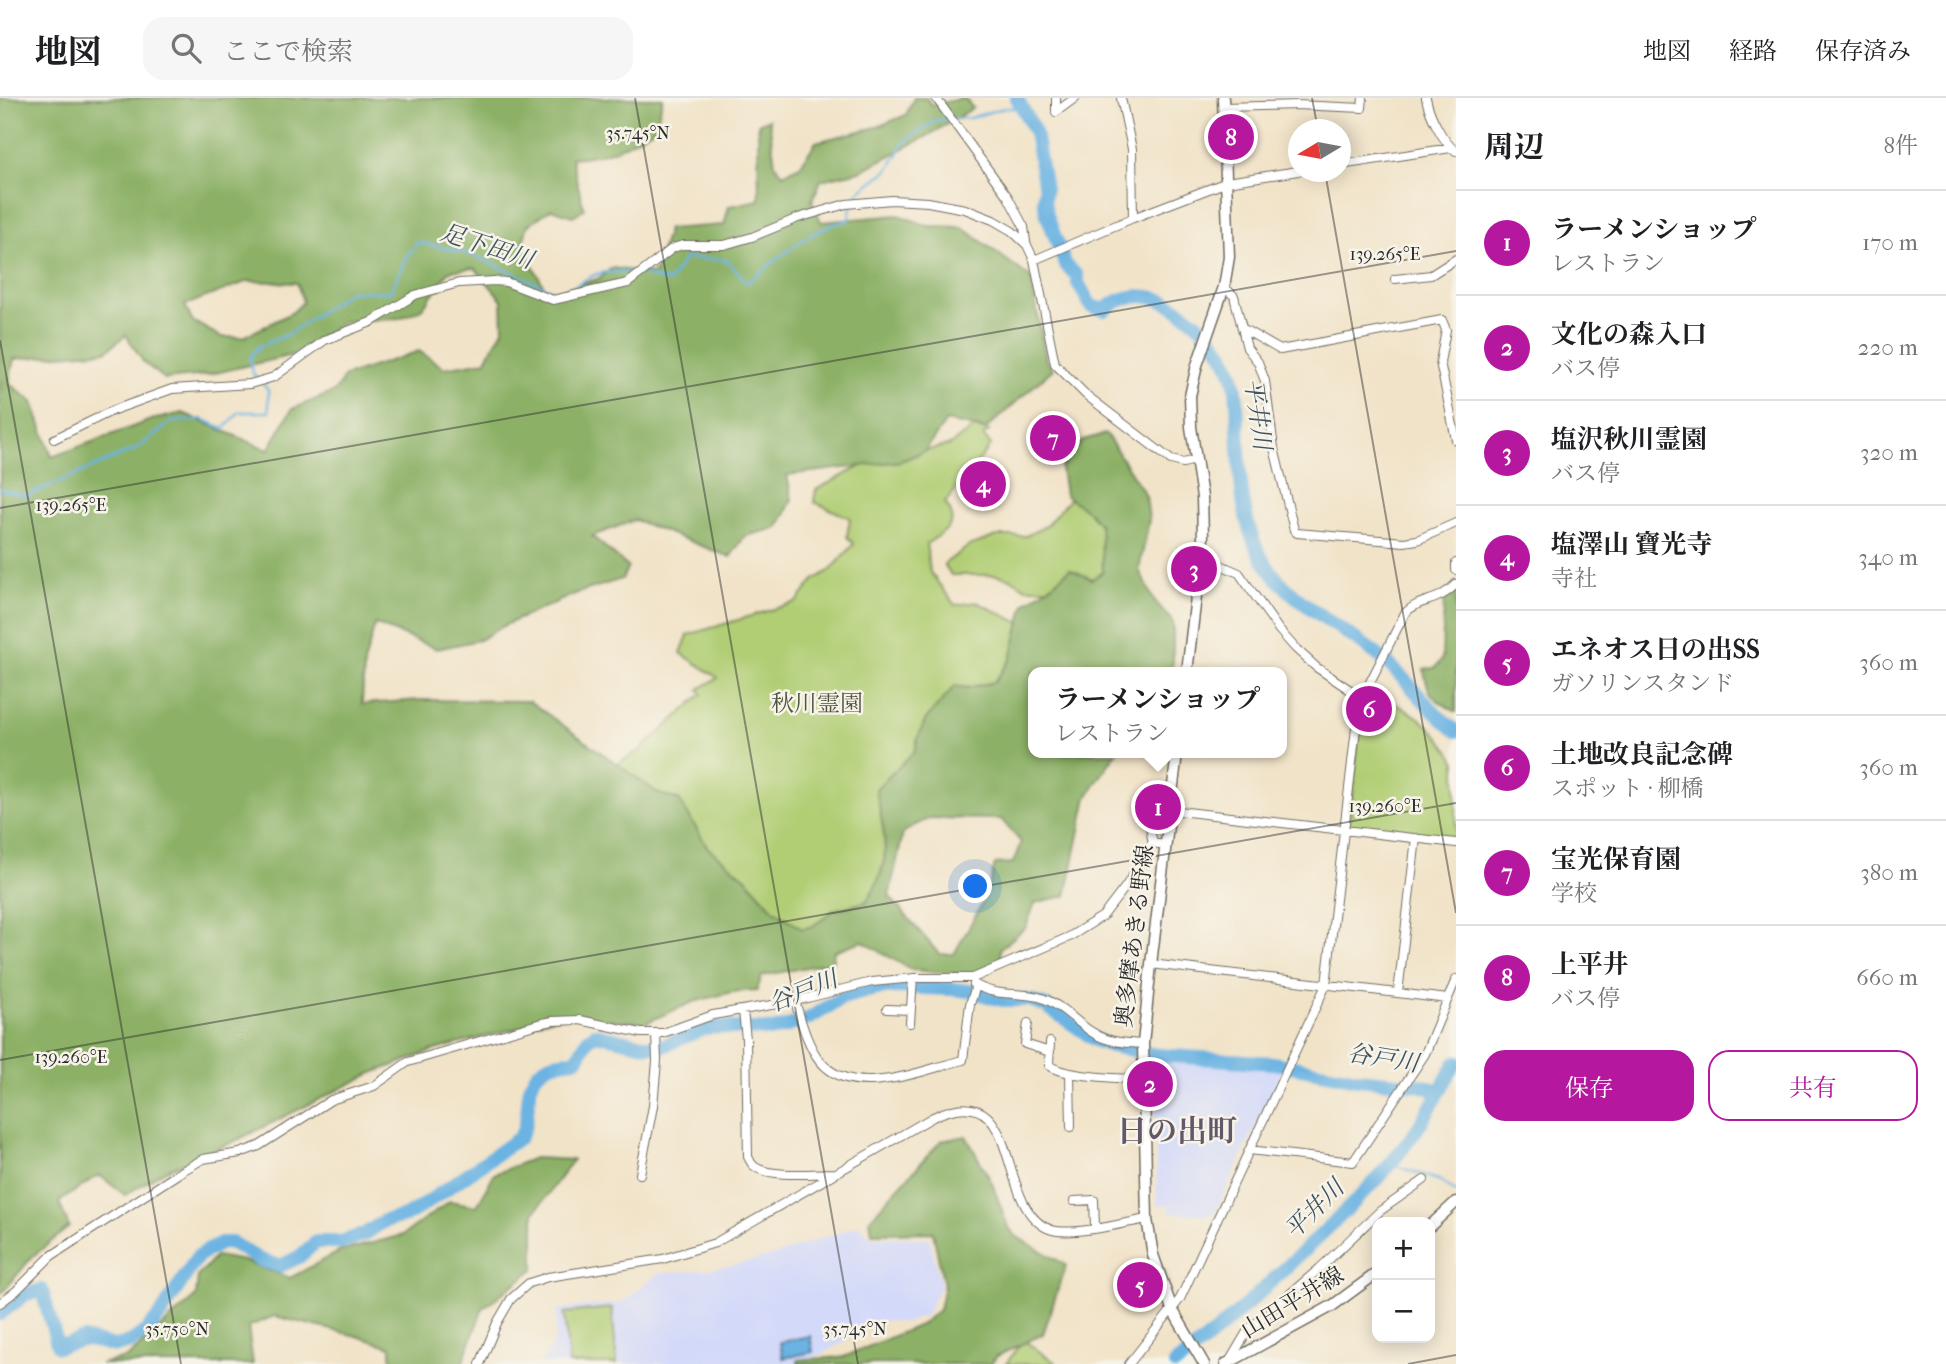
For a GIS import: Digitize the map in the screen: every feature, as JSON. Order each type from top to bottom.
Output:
[{"type":"main road","points":[[1188,667],[1202,557],[1203,516],[1191,427],[1190,396],[1199,359],[1224,287],[1229,257],[1223,103]]},
{"type":"main road","name":"奥多摩あきる野線","points":[[1176,758],[1143,1044],[1147,1219],[1153,1255],[1171,1309],[1204,1364]]},
{"type":"main road","points":[[1435,1221],[1456,1202]]},
{"type":"main road","name":"山田平井線","points":[[1227,1363],[1332,1306],[1372,1277]]},
{"type":"street","points":[[936,98],[945,114],[1008,197],[1024,227],[1027,245],[1034,260],[1051,354],[1063,373],[1114,418],[1171,460],[1183,463],[1196,460]]},
{"type":"street","points":[[1056,98],[1056,112],[1075,98]]},
{"type":"street","points":[[1121,98],[1132,149],[1133,218]]},
{"type":"street","points":[[1223,103],[1362,108],[1363,98]]},
{"type":"street","points":[[1351,164],[1453,150],[1426,98]]},
{"type":"street","points":[[1034,260],[1081,238],[1227,182],[1288,173]]},
{"type":"street","points":[[54,439],[114,410],[172,389],[250,384],[274,377],[325,340],[371,322],[405,299],[459,282],[506,282],[553,300],[628,284],[673,248],[683,245],[724,245],[846,204],[892,200],[929,202],[965,209],[1005,226],[1027,245]]},
{"type":"street","points":[[1395,279],[1431,275],[1456,259]]},
{"type":"street","points":[[1224,287],[1234,296],[1247,348],[1258,362],[1265,381],[1275,448],[1294,530],[1297,533],[1404,542],[1417,540],[1456,523]]},
{"type":"street","points":[[1242,328],[1280,350],[1442,320],[1446,330],[1440,362],[1456,440]]},
{"type":"street","points":[[1202,557],[1239,573],[1295,648],[1316,667],[1363,694]]},
{"type":"street","points":[[1456,564],[1456,570]]},
{"type":"street","points":[[1129,1364],[1185,1287],[1326,985],[1358,711],[1363,694],[1410,608],[1438,598],[1456,584]]},
{"type":"street","points":[[365,1096],[374,1086],[408,1062],[420,1057],[553,1021],[580,1020],[641,1033],[656,1033],[679,1029],[704,1018],[795,1001],[872,982],[974,981],[1069,937],[1103,916],[1153,843],[1149,811],[1153,798],[1160,788],[1173,788]]},
{"type":"street","points":[[1170,810],[1456,843]]},
{"type":"street","points":[[1398,993],[1416,838]]},
{"type":"street","points":[[1153,843],[1166,845]]},
{"type":"street","points":[[1151,964],[1448,999]]},
{"type":"street","points":[[1249,1150],[1353,1162],[1424,1054],[1456,979]]},
{"type":"street","points":[[910,1023],[913,981]]},
{"type":"street","points":[[795,1001],[820,1062],[836,1075],[855,1081],[872,1082],[963,1060],[974,981]]},
{"type":"street","points":[[974,981],[1003,995],[1027,995],[1043,999],[1073,1017],[1097,1036],[1143,1044]]},
{"type":"street","points":[[887,1009],[911,1010]]},
{"type":"street","points":[[743,1011],[748,1157],[752,1166],[777,1172],[838,1173]]},
{"type":"street","points":[[1028,1023],[1026,1044],[1049,1052]]},
{"type":"street","points":[[640,1174],[653,1105],[657,1061],[656,1033]]},
{"type":"street","points":[[1050,1042],[1049,1065],[1053,1068],[1070,1073],[1143,1080]]},
{"type":"street","points":[[1070,1073],[1071,1127]]},
{"type":"street","points":[[0,1303],[51,1256],[203,1159],[240,1153],[259,1146],[331,1100],[374,1086]]},
{"type":"street","points":[[480,1364],[497,1323],[511,1299],[529,1283],[548,1277],[663,1259],[715,1243],[954,1108],[975,1109],[991,1120],[997,1129],[1023,1204],[1037,1222],[1054,1231],[1069,1231],[1147,1219]]},
{"type":"street","points":[[1227,1363],[1248,1330],[1380,1212],[1422,1182]]},
{"type":"street","points":[[1074,1201],[1094,1200],[1095,1227]]},
{"type":"shaded area","points":[[1154,1056],[1283,1069],[1214,1215],[1169,1213],[1169,1205],[1157,1205]]},
{"type":"shaded area","points":[[859,1225],[871,1237],[929,1238],[941,1284],[926,1315],[906,1323],[881,1320],[819,1356],[798,1360],[797,1364],[541,1364],[555,1340],[557,1309],[621,1303],[659,1273],[734,1265],[775,1255]]},
{"type":"green space","points":[[0,98],[663,98],[655,128],[616,149],[571,158],[584,209],[573,216],[551,209],[528,225],[523,242],[548,294],[598,279],[612,268],[654,274],[668,229],[724,225],[729,206],[759,200],[758,124],[769,119],[775,165],[783,174],[800,166],[816,142],[877,127],[906,115],[914,98],[926,98],[932,105],[964,98],[973,108],[926,137],[860,171],[821,180],[812,201],[821,222],[898,215],[929,226],[962,227],[1031,278],[1046,360],[1053,369],[986,429],[946,421],[925,451],[901,461],[787,475],[792,500],[778,528],[745,536],[730,557],[635,520],[592,536],[628,567],[622,579],[577,593],[507,624],[479,640],[437,649],[375,624],[364,664],[362,704],[421,700],[529,701],[659,794],[679,800],[708,848],[745,877],[773,909],[802,929],[813,926],[834,910],[866,902],[875,887],[881,873],[885,847],[876,789],[915,751],[926,719],[955,686],[967,688],[995,682],[1011,658],[1025,603],[1070,569],[1092,579],[1103,572],[1100,525],[1089,512],[1065,495],[1061,468],[1083,440],[1106,434],[1146,496],[1149,520],[1139,570],[1153,599],[1173,622],[1173,663],[1171,667],[1028,667],[1028,758],[1113,758],[1087,797],[1066,896],[1035,903],[1026,927],[1000,949],[1001,960],[972,975],[912,970],[862,941],[834,951],[832,962],[762,976],[757,990],[732,992],[693,1002],[645,1023],[565,1015],[435,1050],[370,1074],[235,1141],[164,1171],[125,1195],[99,1175],[59,1202],[69,1227],[31,1258],[0,1293]],"holes":[[[475,268],[502,300],[503,330],[485,361],[444,368],[419,351],[345,376],[334,392],[292,409],[268,450],[183,413],[151,420],[52,457],[33,402],[9,383],[14,359],[106,351],[126,335],[144,363],[165,379],[207,375],[292,355],[344,322],[400,318],[422,309],[449,271]],[[248,281],[297,283],[303,302],[293,312],[244,337],[221,337],[192,321],[185,305]],[[930,818],[1001,819],[1021,842],[1013,863],[995,864],[987,895],[954,954],[939,954],[889,896],[903,833]]]},
{"type":"green space","name":"秋川霊園","points":[[973,428],[989,431],[983,436],[991,445],[945,503],[950,510],[951,523],[926,544],[930,572],[955,605],[977,602],[1020,623],[1011,659],[994,682],[967,688],[918,737],[915,751],[876,789],[884,835],[884,860],[875,887],[866,902],[834,910],[813,926],[802,929],[773,909],[745,877],[708,848],[679,800],[659,794],[617,764],[642,749],[702,694],[699,689],[718,678],[681,653],[688,635],[797,602],[814,580],[831,570],[854,544],[847,537],[850,518],[814,502],[816,490],[863,465],[901,461],[950,445]]},
{"type":"green space","points":[[1070,498],[1089,512],[1100,525],[1104,572],[1092,579],[1070,569],[1048,588],[1026,588],[1012,579],[996,575],[951,575],[944,564],[969,546],[997,536],[1026,536],[1046,526]]},
{"type":"green space","points":[[1456,582],[1456,712],[1429,691],[1424,669],[1435,668],[1442,659],[1444,599]]},
{"type":"green space","points":[[1371,692],[1420,719],[1448,748],[1456,762],[1456,839],[1349,826],[1361,718]]},
{"type":"green space","points":[[966,1136],[992,1183],[1008,1227],[1017,1237],[1066,1265],[1043,1334],[997,1356],[991,1364],[798,1364],[798,1360],[844,1357],[920,1325],[939,1310],[944,1285],[933,1232],[872,1233],[870,1219],[941,1141]]},
{"type":"green space","points":[[534,1158],[573,1160],[534,1213],[534,1269],[483,1308],[462,1364],[391,1364],[391,1347],[274,1316],[248,1327],[253,1364],[100,1364],[127,1358],[196,1296],[198,1276],[216,1256],[244,1261],[290,1278],[339,1252],[403,1235],[450,1201],[477,1206],[494,1174]]},
{"type":"green space","points":[[612,1308],[617,1364],[569,1364],[564,1313]]},
{"type":"green space","points":[[1023,1340],[1056,1363],[1006,1364]]},
{"type":"water","points":[[810,1336],[813,1352],[783,1358],[780,1342]]},
{"type":"waterway","name":"平井川","points":[[1017,98],[1035,132],[1047,215],[1065,264],[1077,276],[1091,306],[1104,310],[1134,296],[1159,299],[1201,327],[1226,360],[1237,394],[1242,496],[1250,531],[1265,563],[1276,578],[1304,604],[1384,660],[1456,731]]},
{"type":"waterway","name":"足下田川","points":[[643,275],[669,282],[685,258],[727,260],[747,283],[809,237],[822,229],[849,220],[852,201],[862,189],[888,170],[906,140],[937,120],[970,118],[1003,108],[1014,108],[1019,101]]},
{"type":"waterway","name":"足下田川","points":[[258,379],[253,374],[250,358],[258,347],[289,334],[350,291],[390,292],[407,256],[418,242],[470,254],[549,289],[566,293],[598,274],[636,274]]},
{"type":"waterway","name":"足下田川","points":[[0,489],[26,496],[138,448],[171,422],[202,419],[224,429],[239,412],[269,412],[268,390],[263,384]]},
{"type":"waterway","name":"谷戸川","points":[[0,1314],[26,1294],[42,1290],[58,1347],[84,1339],[115,1346],[131,1342],[147,1330],[161,1314],[198,1256],[221,1243],[232,1243],[260,1260],[280,1266],[299,1257],[316,1242],[341,1242],[365,1234],[384,1221],[405,1216],[422,1206],[519,1138],[524,1129],[533,1079],[549,1065],[577,1059],[588,1039],[595,1034],[649,1046],[663,1046],[703,1029],[716,1027],[772,1030],[810,1018],[842,998],[875,989],[951,989],[1002,1000],[1030,1000],[1046,1006],[1097,1041],[1111,1046],[1157,1055],[1274,1063],[1357,1079],[1420,1085],[1439,1091]]},
{"type":"waterway","name":"平井川","points":[[1175,1364],[1252,1300],[1372,1184],[1413,1135],[1456,1062]]},
{"type":"waterway","points":[[1390,1164],[1441,1181],[1456,1192]]},
{"type":"place","name":"上平井","points":[[1231,137]]},
{"type":"place","name":"宝光保育園","points":[[1053,438]]},
{"type":"place","name":"塩澤山 寶光寺","points":[[983,484]]},
{"type":"place","name":"塩沢秋川霊園","points":[[1194,569]]},
{"type":"place","name":"土地改良記念碑","points":[[1369,709]]},
{"type":"place","name":"ラーメンショップ","points":[[1158,807]]},
{"type":"place","name":"文化の森入口","points":[[1150,1084]]},
{"type":"place","name":"エネオス日の出SS","points":[[1140,1285]]},
{"type":"district","name":"日の出町","points":[[1177,1131]]}]
